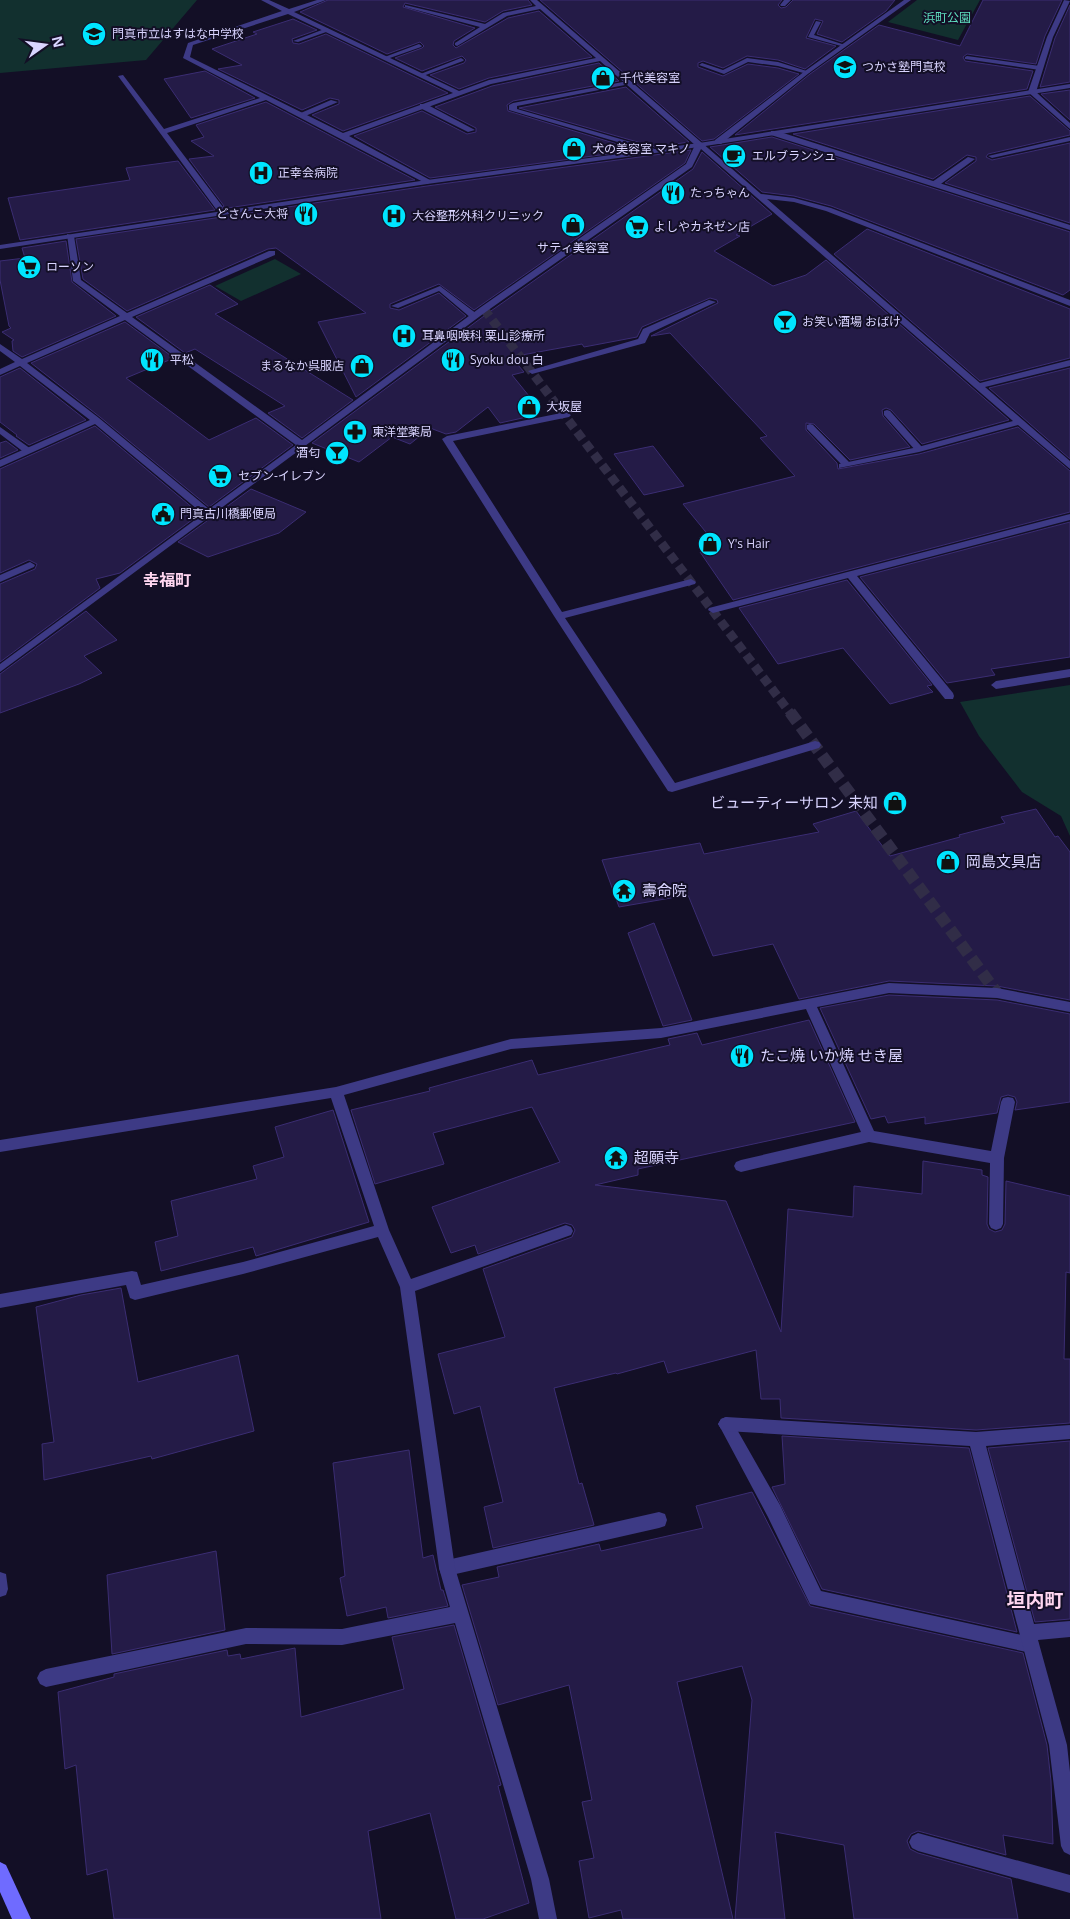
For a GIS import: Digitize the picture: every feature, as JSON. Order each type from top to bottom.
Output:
[{"type":"main road","points":[[0,1871],[22,1919]]},
{"type":"street","points":[[264,0],[458,93]]},
{"type":"street","points":[[323,0],[190,44],[186,58],[343,136],[427,182]]},
{"type":"street","points":[[533,0],[1070,466]]},
{"type":"street","points":[[718,142],[807,72],[908,0]]},
{"type":"street","points":[[1032,92],[1050,37],[1066,0]]},
{"type":"street","points":[[408,6],[486,26]]},
{"type":"street","points":[[457,44],[505,14],[542,7]]},
{"type":"street","points":[[818,22],[810,36],[843,46]]},
{"type":"street","points":[[296,41],[327,30]]},
{"type":"street","points":[[385,58],[419,46]]},
{"type":"street","points":[[967,58],[1040,68]]},
{"type":"street","points":[[343,136],[489,82],[601,59]]},
{"type":"street","points":[[421,75],[461,60]]},
{"type":"street","points":[[702,65],[724,72],[747,60],[778,64],[807,72]]},
{"type":"street","points":[[121,76],[219,206]]},
{"type":"street","points":[[628,83],[513,105],[513,110],[652,151]]},
{"type":"street","points":[[0,247],[427,182],[700,145],[1070,86]]},
{"type":"street","points":[[1032,92],[1070,127]]},
{"type":"street","points":[[163,132],[266,98]]},
{"type":"street","points":[[300,115],[334,102]]},
{"type":"street","points":[[422,106],[471,130]]},
{"type":"street","points":[[774,133],[1070,228]]},
{"type":"street","points":[[992,156],[1070,139]]},
{"type":"street","points":[[0,669],[474,316],[690,165],[700,145]]},
{"type":"street","points":[[935,184],[971,159]]},
{"type":"street","points":[[758,196],[778,196],[826,209],[1019,281],[1070,303]]},
{"type":"street","points":[[70,236],[77,281],[302,444]]},
{"type":"street","points":[[0,372],[272,253]]},
{"type":"street","points":[[396,306],[440,288],[474,316]]},
{"type":"street","points":[[532,371],[642,340],[646,331],[712,302]]},
{"type":"street","points":[[0,347],[96,420],[209,514]]},
{"type":"street","points":[[979,386],[1070,363]]},
{"type":"street","points":[[887,413],[919,449]]},
{"type":"street","points":[[566,415],[447,439],[559,616],[672,788],[815,745]]},
{"type":"street","points":[[0,464],[96,420]]},
{"type":"street","points":[[810,427],[844,465],[919,449],[1019,422]]},
{"type":"street","points":[[0,430],[28,452]]},
{"type":"street","points":[[713,610],[1070,517]]},
{"type":"street","points":[[0,579],[30,565]]},
{"type":"street","points":[[851,575],[950,696]]},
{"type":"street","points":[[559,616],[691,582]]},
{"type":"street","points":[[996,685],[1070,673]]},
{"type":"street","points":[[0,1146],[336,1092],[511,1044],[661,1034],[889,988],[997,993],[1070,1007]]},
{"type":"street","points":[[809,1003],[869,1136]]},
{"type":"street","points":[[336,1092],[382,1230],[406,1287],[446,1568],[540,1879],[548,1919]]},
{"type":"street","points":[[996,1224],[997,1158],[1008,1102]]},
{"type":"street","points":[[741,1166],[869,1136],[997,1158]]},
{"type":"street","points":[[0,1301],[132,1276],[135,1293],[243,1268],[382,1230]]},
{"type":"street","points":[[406,1287],[566,1230]]},
{"type":"street","points":[[1070,1432],[976,1439],[726,1424],[774,1512],[816,1598],[1030,1639],[1070,1629]]},
{"type":"street","points":[[976,1439],[1058,1745],[1070,1846]]},
{"type":"street","points":[[446,1568],[659,1520]]},
{"type":"street","points":[[0,1580],[0,1589]]},
{"type":"street","points":[[46,1678],[246,1636],[342,1637],[461,1613]]},
{"type":"street","points":[[918,1842],[1070,1884]]},
{"type":"green space","name":"門真市立はすはな中学校","points":[[0,0],[197,0],[146,60],[0,73]]},
{"type":"green space","name":"浜町公園","points":[[917,0],[980,0],[958,40],[888,22]]},
{"type":"green space","points":[[275,259],[301,274],[241,301],[215,286]]},
{"type":"green space","points":[[1070,685],[1070,836],[1061,816],[1022,792],[979,736],[960,702]]},
{"type":"building","points":[[328,0],[528,0],[532,5],[503,11],[485,22],[405,3],[403,7],[475,28],[454,41],[453,45],[456,48],[508,18],[539,11],[592,57],[489,78],[459,89],[430,75],[464,63],[466,60],[462,56],[422,71],[395,58],[422,48],[424,46],[420,42],[387,54],[300,12]]},
{"type":"building","points":[[540,0],[782,0],[778,5],[781,8],[786,7],[793,0],[895,0],[886,11],[842,42],[817,34],[823,21],[815,19],[806,38],[836,46],[805,69],[778,60],[747,56],[723,68],[703,61],[698,63],[698,67],[723,76],[748,64],[778,68],[799,74],[714,139],[702,141]]},
{"type":"building","points":[[983,0],[1062,0],[1045,36],[1036,64],[967,54],[963,57],[965,61],[1033,71],[1027,89],[735,135],[810,74],[879,25],[960,46]]},
{"type":"building","points":[[1070,5],[1070,82],[1040,87],[1055,38]]},
{"type":"building","points":[[293,19],[317,30],[292,39],[293,43],[299,44],[326,34],[448,93],[343,131],[312,115],[339,104],[339,100],[330,98],[302,110],[218,69],[242,65],[212,49],[257,34],[253,32]]},
{"type":"building","points":[[599,63],[619,81],[513,101],[507,105],[508,111],[637,150],[430,178],[354,136],[422,111],[467,134],[476,132],[476,128],[435,107],[492,86]]},
{"type":"building","points":[[205,71],[255,98],[191,118],[164,79]]},
{"type":"building","points":[[626,87],[689,142],[655,147],[519,108]]},
{"type":"building","points":[[1070,90],[1070,120],[1041,94]]},
{"type":"building","points":[[1030,96],[1070,131],[1070,135],[988,154],[986,157],[992,160],[1070,143],[1070,223],[945,183],[976,161],[976,157],[967,155],[933,179],[793,134]]},
{"type":"building","points":[[266,102],[415,180],[221,209],[224,206],[189,159],[214,156],[191,141],[204,137],[196,125]]},
{"type":"building","points":[[772,137],[1070,232],[1070,290],[1063,295],[831,206],[794,196],[762,192],[710,147]]},
{"type":"building","points":[[691,150],[685,163],[474,310],[439,284],[390,304],[390,308],[399,310],[439,293],[466,316],[356,397],[318,322],[366,313],[276,248],[268,249],[127,311],[83,279],[76,239],[427,186]]},
{"type":"building","points":[[702,152],[772,214],[736,235],[740,236],[714,251],[773,286],[806,275],[826,260],[1009,420],[922,444],[891,410],[886,408],[882,410],[883,416],[910,447],[850,460],[814,424],[806,423],[806,430],[837,463],[838,469],[919,454],[1018,427],[1070,471],[1070,512],[733,600],[700,552],[718,547],[683,504],[795,476],[760,438],[767,436],[670,333],[651,336],[718,303],[717,300],[710,298],[642,327],[637,337],[584,347],[582,344],[511,357],[524,372],[512,375],[529,396],[522,397],[536,415],[500,423],[488,407],[456,432],[446,434],[430,428],[410,444],[392,437],[359,462],[312,443],[488,313],[693,169]]},
{"type":"building","points":[[178,161],[215,210],[20,240],[8,198],[130,180],[126,168]]},
{"type":"building","points":[[867,229],[1070,309],[1070,358],[980,381],[834,254]]},
{"type":"building","points":[[66,241],[72,282],[116,316],[22,357],[13,351],[12,341],[14,340],[2,332],[11,328],[9,326],[0,280],[0,261],[25,258],[22,248]]},
{"type":"building","points":[[210,285],[238,304],[215,314],[353,400],[302,438],[268,413],[285,406],[195,349],[185,353],[136,317]]},
{"type":"building","points":[[125,322],[174,358],[126,378],[209,440],[256,418],[293,445],[209,507],[31,363]]},
{"type":"building","points":[[20,368],[86,420],[29,445],[16,436],[0,422],[0,377]]},
{"type":"building","points":[[1070,368],[1070,459],[989,388]]},
{"type":"building","points":[[95,426],[200,514],[120,573],[96,579],[100,588],[0,662],[0,584],[35,569],[37,564],[29,560],[0,573],[0,469]]},
{"type":"building","points":[[6,441],[18,450],[0,458],[0,443]]},
{"type":"building","points":[[653,446],[684,486],[644,495],[614,454]]},
{"type":"building","points":[[251,489],[306,512],[279,533],[208,557],[178,542]]},
{"type":"building","points":[[1070,522],[1070,657],[991,669],[995,675],[947,683],[860,577]]},
{"type":"building","points":[[847,580],[932,685],[927,686],[933,692],[890,704],[843,648],[778,664],[739,608]]},
{"type":"building","points":[[86,611],[117,640],[84,656],[102,673],[79,684],[0,713],[0,674]]},
{"type":"building","points":[[1036,809],[1055,837],[1058,836],[1070,852],[1070,1000],[997,986],[889,981],[799,999],[773,944],[713,956],[688,895],[619,907],[602,860],[700,843],[704,854],[819,832],[813,824],[856,811],[890,856],[1005,823],[1001,817]]},
{"type":"building","points":[[654,923],[692,1020],[663,1026],[628,933]]},
{"type":"building","points":[[889,995],[997,1000],[1070,1014],[1070,1102],[1015,1110],[1017,1102],[1015,1097],[1008,1095],[1001,1097],[997,1113],[925,1124],[925,1117],[888,1123],[885,1116],[871,1119],[820,1008]]},
{"type":"building","points":[[809,1020],[855,1122],[638,1169],[638,1175],[595,1185],[726,1201],[781,1332],[788,1209],[853,1217],[854,1186],[922,1194],[923,1161],[982,1170],[982,1175],[988,1177],[987,1224],[989,1229],[995,1232],[1002,1230],[1005,1224],[1006,1181],[1070,1196],[1070,1273],[1066,1272],[1064,1359],[1070,1359],[1070,1423],[976,1430],[781,1418],[780,1399],[761,1399],[756,1350],[668,1373],[664,1361],[554,1388],[579,1484],[582,1483],[594,1525],[493,1548],[484,1507],[503,1502],[480,1406],[454,1414],[438,1354],[505,1337],[483,1269],[572,1237],[575,1230],[572,1225],[565,1223],[478,1254],[475,1245],[451,1253],[432,1207],[560,1162],[532,1107],[433,1133],[444,1164],[375,1184],[351,1110],[430,1091],[429,1088],[532,1060],[538,1075],[670,1045],[668,1039],[697,1033],[702,1045]]},
{"type":"building","points":[[333,1110],[369,1222],[256,1256],[253,1247],[161,1271],[155,1242],[178,1236],[171,1201],[257,1179],[253,1166],[284,1157],[275,1127]]},
{"type":"building","points":[[121,1288],[138,1382],[238,1355],[254,1431],[152,1459],[151,1456],[44,1480],[42,1444],[54,1442],[36,1307],[81,1295]]},
{"type":"building","points":[[782,1436],[969,1448],[1017,1632],[822,1589],[772,1487],[785,1484]]},
{"type":"building","points":[[1070,1441],[1070,1619],[1035,1622],[988,1448]]},
{"type":"building","points":[[409,1450],[423,1558],[433,1555],[441,1590],[443,1590],[448,1606],[388,1618],[386,1607],[347,1616],[340,1578],[345,1576],[333,1463]]},
{"type":"building","points":[[752,1492],[810,1606],[1023,1653],[1047,1745],[1051,1781],[1053,1844],[1003,1835],[1006,1855],[918,1831],[911,1834],[907,1841],[910,1849],[918,1853],[1011,1879],[1018,1919],[854,1919],[844,1845],[775,1832],[785,1919],[735,1919],[752,1700],[742,1666],[677,1682],[733,1919],[623,1919],[621,1910],[589,1918],[579,1861],[594,1858],[582,1802],[592,1800],[569,1685],[498,1705],[462,1585],[499,1577],[497,1567],[599,1544],[601,1551],[703,1528],[696,1506]]},
{"type":"building","points":[[216,1551],[225,1630],[112,1654],[107,1575]]},
{"type":"building","points":[[454,1625],[501,1785],[498,1786],[529,1903],[483,1919],[456,1919],[430,1813],[368,1831],[381,1919],[114,1919],[107,1869],[87,1875],[76,1765],[65,1769],[58,1692],[114,1677],[114,1674],[227,1650],[228,1656],[240,1654],[241,1659],[295,1648],[301,1717],[404,1689],[392,1637]]},
{"type":"tunnel","points":[[484,309],[791,714]]},
{"type":"tunnel","points":[[790,712],[997,993]]},
{"type":"place","name":"門真市立はすはな中学校","points":[[94,34]]},
{"type":"place","name":"つかさ塾門真校","points":[[845,67]]},
{"type":"place","name":"千代美容室","points":[[603,78]]},
{"type":"place","name":"犬の美容室 マキノ","points":[[574,149]]},
{"type":"place","name":"エルブランシュ","points":[[734,156]]},
{"type":"place","name":"正幸会病院","points":[[261,173]]},
{"type":"place","name":"たっちゃん","points":[[673,193]]},
{"type":"place","name":"どさんこ大将","points":[[306,214]]},
{"type":"place","name":"大谷整形外科クリニック","points":[[394,216]]},
{"type":"place","name":"サティ美容室","points":[[573,225]]},
{"type":"place","name":"よしやカネゼン店","points":[[637,227]]},
{"type":"place","name":"ローソン","points":[[29,267]]},
{"type":"place","name":"お笑い酒場 おばけ","points":[[785,322]]},
{"type":"place","name":"耳鼻咽喉科 栗山診療所","points":[[404,336]]},
{"type":"place","name":"平松","points":[[152,360]]},
{"type":"place","name":"Syoku dou 白","points":[[453,360]]},
{"type":"place","name":"まるなか呉服店","points":[[362,366]]},
{"type":"place","name":"大坂屋","points":[[529,407]]},
{"type":"place","name":"東洋堂薬局","points":[[355,432]]},
{"type":"place","name":"酒匂","points":[[337,453]]},
{"type":"place","name":"セブン-イレブン","points":[[220,476]]},
{"type":"place","name":"門真古川橋郵便局","points":[[163,514]]},
{"type":"place","name":"Y's Hair","points":[[710,544]]},
{"type":"place","name":"ビューティーサロン 未知","points":[[895,803]]},
{"type":"place","name":"岡島文具店","points":[[948,862]]},
{"type":"place","name":"壽命院","points":[[624,891]]},
{"type":"place","name":"たこ焼 いか焼 せき屋","points":[[742,1056]]},
{"type":"place","name":"超願寺","points":[[616,1158]]},
{"type":"district","name":"幸福町","points":[[167,580]]},
{"type":"district","name":"垣内町","points":[[1035,1600]]}]
